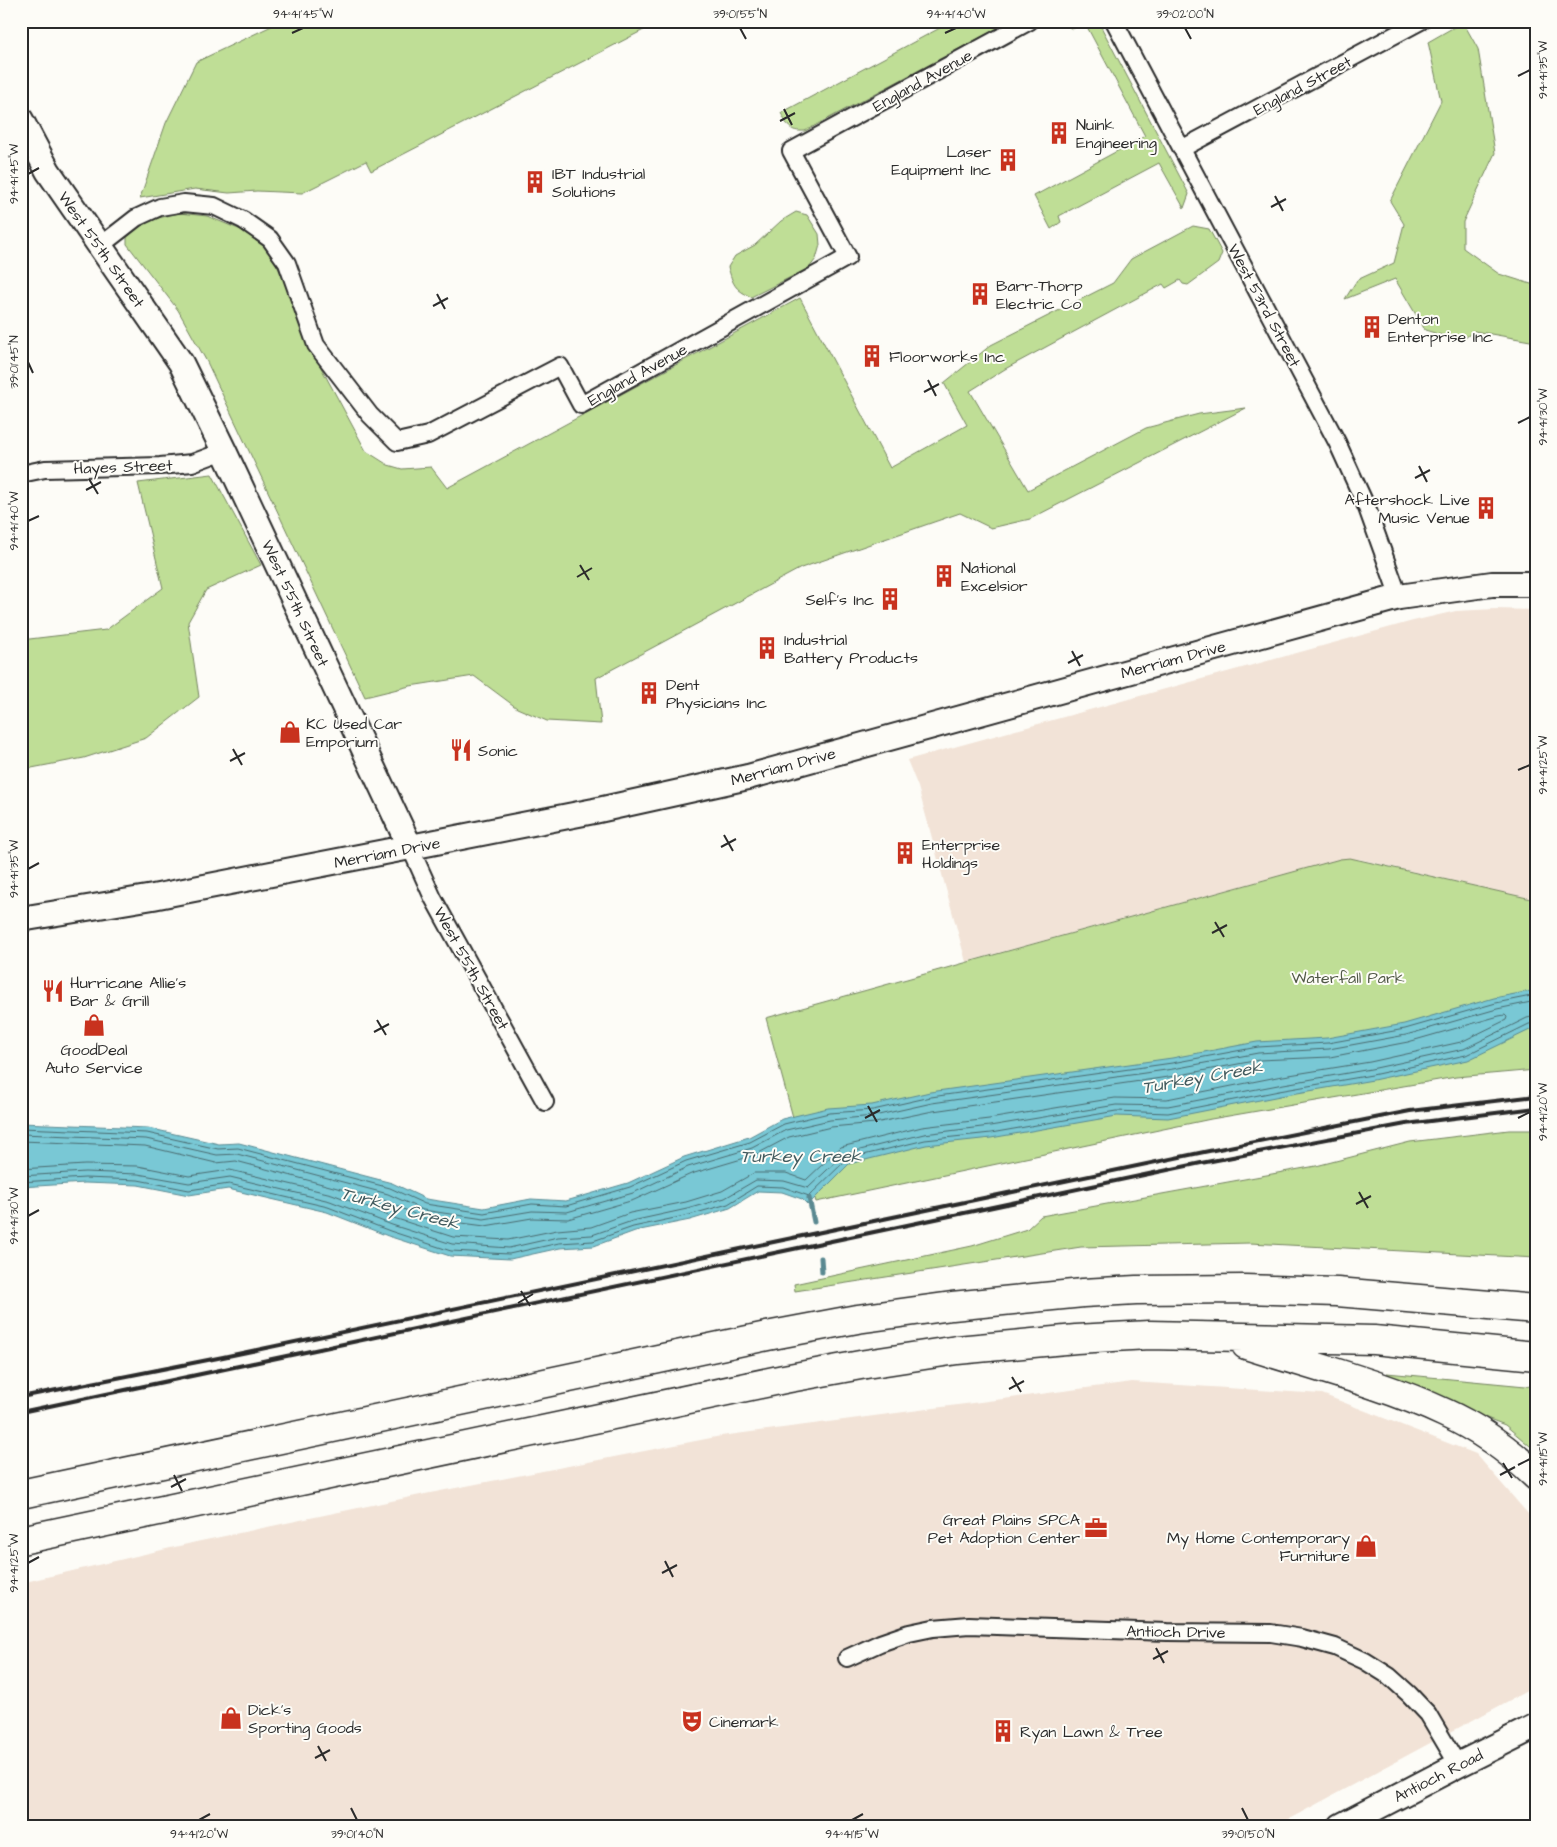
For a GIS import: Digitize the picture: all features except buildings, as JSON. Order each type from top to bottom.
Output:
[{"type":"highway","points":[[21,1494],[767,1336],[857,1319],[942,1308],[1083,1293],[1136,1290],[1337,1292],[1530,1307]]},
{"type":"highway","points":[[21,1540],[784,1379],[957,1350],[1076,1339],[1149,1335],[1216,1335],[1374,1340],[1536,1356]]},
{"type":"highway","points":[[1216,1335],[1385,1390],[1446,1413],[1496,1443],[1536,1476]]},
{"type":"main road","name":"West 55th Street","points":[[21,120],[48,171],[181,363],[410,847]]},
{"type":"main road","name":"Merriam Drive","points":[[21,919],[152,897],[410,847],[594,811],[748,777],[1399,597],[1492,584],[1536,584]]},
{"type":"main road","name":"Antioch Road","points":[[1341,1826],[1458,1764],[1536,1726]]},
{"type":"street","name":"England Avenue","points":[[100,246],[136,218],[160,207],[184,203],[214,206],[243,220],[270,239],[287,263],[316,345],[370,415],[397,442],[428,435],[560,366],[581,405],[848,257],[791,151],[1030,21]]},
{"type":"street","name":"West 53rd Street","points":[[1114,21],[1183,148],[1337,442],[1367,508],[1399,597]]},
{"type":"street","name":"England Street","points":[[1183,148],[1421,21]]},
{"type":"street","name":"Hayes Street","points":[[21,474],[46,469],[133,465],[160,466],[192,463],[224,452]]},
{"type":"street","name":"West 55th Street","points":[[410,847],[433,898],[545,1102]]},
{"type":"street","name":"Antioch Drive","points":[[847,1658],[880,1643],[909,1633],[933,1628],[969,1625],[1167,1632],[1271,1633],[1302,1638],[1335,1647],[1365,1661],[1389,1676],[1428,1714],[1458,1764]]},
{"type":"shaded area","name":"Enterprise Holdings","points":[[1495,609],[1536,610],[1536,900],[1358,859],[1340,859],[966,962],[918,787],[907,760],[1413,621],[1456,611]]},
{"type":"shaded area","points":[[1132,1382],[1322,1394],[1476,1454],[1536,1523],[1536,1686],[1276,1826],[21,1826],[21,1583],[196,1542],[425,1494],[721,1436]]},
{"type":"green space","points":[[282,21],[661,21],[371,171],[366,161],[302,193],[257,191],[229,193],[195,189],[140,198],[166,123],[196,62]]},
{"type":"green space","points":[[953,21],[1011,21],[805,131],[792,129],[785,121],[781,113]]},
{"type":"green space","points":[[1067,21],[1098,21],[1189,194],[1184,208],[1159,163],[1059,216],[1061,222],[1051,229],[1034,196],[1145,136],[1085,23],[1072,29],[1068,26]]},
{"type":"green space","points":[[1463,22],[1478,49],[1495,153],[1463,222],[1463,248],[1499,274],[1531,284],[1536,283],[1536,342],[1474,331],[1461,341],[1425,330],[1395,279],[1345,299],[1357,280],[1394,263],[1404,224],[1390,201],[1441,101],[1428,42]]},
{"type":"green space","points":[[796,212],[807,215],[819,234],[820,245],[816,259],[809,268],[751,297],[741,291],[733,282],[728,267],[735,256],[755,245],[781,221]]},
{"type":"green space","points":[[179,213],[207,216],[241,230],[270,250],[286,285],[303,334],[366,451],[388,465],[402,469],[431,467],[447,488],[800,298],[890,468],[967,425],[944,383],[991,345],[1113,283],[1131,259],[1193,226],[1209,229],[1222,253],[1218,263],[1188,285],[1183,284],[1180,280],[1166,288],[1163,284],[1005,369],[970,391],[1028,490],[1146,428],[1199,414],[1246,408],[1030,519],[991,528],[960,513],[801,568],[596,678],[601,724],[547,721],[517,708],[474,676],[410,686],[365,697],[207,362],[178,310],[127,244],[127,237],[146,221]]},
{"type":"green space","points":[[212,474],[261,565],[206,590],[188,622],[199,697],[146,738],[84,758],[21,770],[21,640],[106,630],[163,588],[138,483]]},
{"type":"green space","name":"Waterfall Park","points":[[1350,858],[1536,900],[1536,1070],[1456,1077],[1211,1119],[816,1202],[766,1018],[1340,859]]},
{"type":"green space","points":[[1509,1130],[1536,1130],[1536,1258],[1250,1243],[1081,1247],[795,1291],[794,1284],[972,1246],[1027,1229],[1041,1216],[1316,1166],[1410,1142]]},
{"type":"green space","points":[[1387,1373],[1536,1387],[1536,1451],[1505,1425],[1400,1385]]},
{"type":"water","name":"Turkey Creek","points":[[1536,990],[1536,1027],[1468,1060],[1373,1080],[1168,1118],[1117,1116],[991,1138],[926,1145],[849,1164],[808,1205],[802,1199],[782,1192],[758,1191],[730,1208],[690,1220],[635,1231],[594,1246],[560,1248],[510,1259],[450,1256],[388,1236],[327,1212],[228,1189],[189,1195],[138,1185],[85,1183],[21,1187],[21,1123],[148,1128],[219,1144],[239,1143],[392,1183],[426,1199],[484,1208],[531,1199],[566,1201],[628,1183],[684,1157],[749,1137],[782,1119],[828,1108],[872,1105],[930,1092],[1172,1058],[1257,1042],[1327,1038],[1404,1024],[1494,998]]},
{"type":"waterway","points":[[809,1198],[814,1222]]},
{"type":"waterway","points":[[821,1258],[822,1272]]},
{"type":"railway","points":[[21,1397],[223,1357],[1204,1152],[1410,1111],[1536,1096]]},
{"type":"railway","points":[[21,1412],[1201,1163],[1406,1124],[1536,1108]]},
{"type":"place","name":"Nuink Engineering","points":[[1059,133]]},
{"type":"place","name":"Laser Equipment Inc","points":[[1008,160]]},
{"type":"place","name":"IBT Industrial Solutions","points":[[535,182]]},
{"type":"place","name":"Barr-Thorp Electric Co","points":[[980,294]]},
{"type":"place","name":"Denton Enterprise Inc","points":[[1372,327]]},
{"type":"place","name":"Floorworks Inc","points":[[872,356]]},
{"type":"place","name":"Aftershock Live Music Venue","points":[[1486,508]]},
{"type":"place","name":"National Excelsior","points":[[944,576]]},
{"type":"place","name":"Self's Inc","points":[[890,599]]},
{"type":"place","name":"Industrial Battery Products","points":[[767,648]]},
{"type":"place","name":"Dent Physicians Inc","points":[[649,693]]},
{"type":"place","name":"KC Used Car Emporium","points":[[290,732]]},
{"type":"place","name":"Sonic","points":[[461,750]]},
{"type":"place","name":"Enterprise Holdings","points":[[905,853]]},
{"type":"place","name":"Hurricane Allie's Bar & Grill","points":[[53,991]]},
{"type":"place","name":"GoodDeal Auto Service","points":[[94,1025]]},
{"type":"place","name":"Great Plains SPCA Pet Adoption Center","points":[[1096,1528]]},
{"type":"place","name":"My Home Contemporary Furniture","points":[[1366,1546]]},
{"type":"place","name":"Dick's Sporting Goods","points":[[231,1718]]},
{"type":"place","name":"Cinemark","points":[[692,1721]]},
{"type":"place","name":"Ryan Lawn & Tree","points":[[1003,1731]]}]
